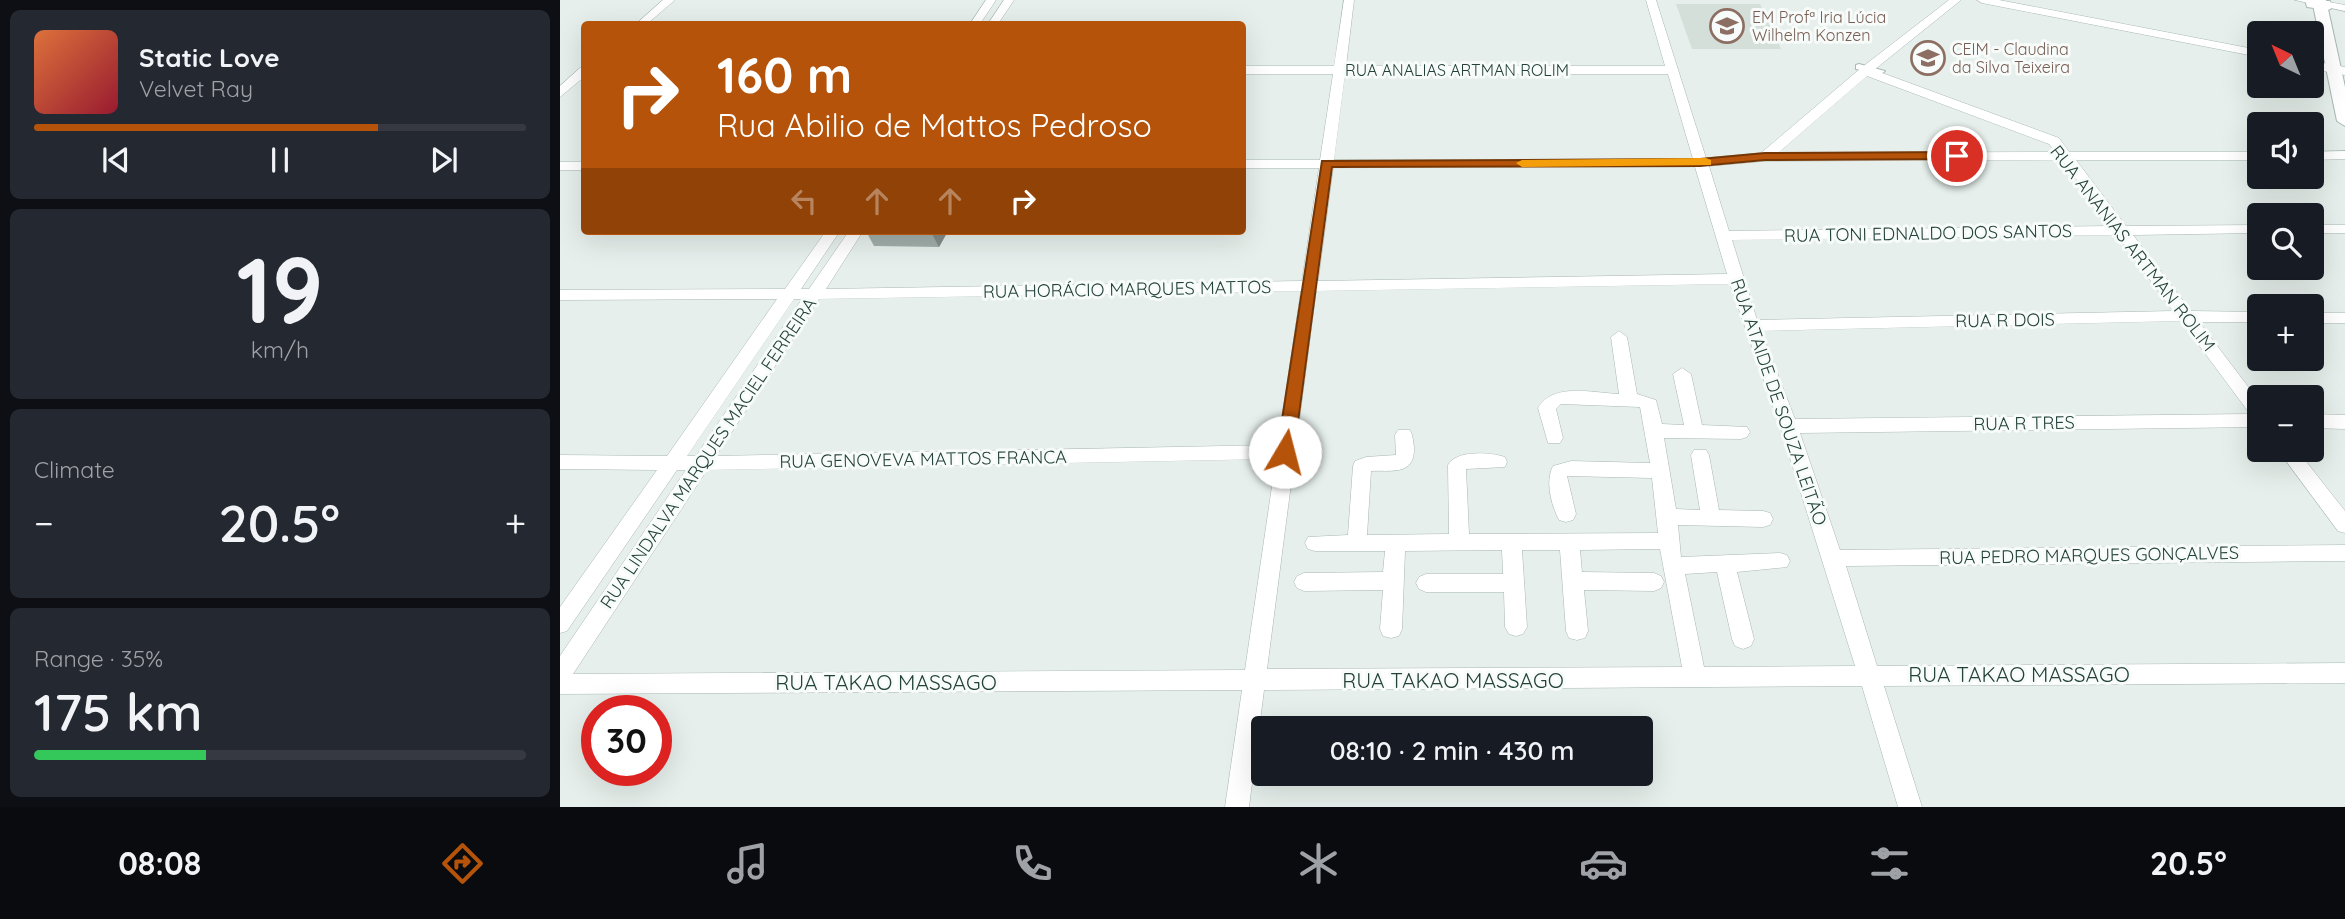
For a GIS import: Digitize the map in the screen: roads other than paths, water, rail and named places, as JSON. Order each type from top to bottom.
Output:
[{"type":"street","points":[[645,21],[670,0]]},
{"type":"street","points":[[977,21],[991,0]]},
{"type":"street","points":[[995,21],[1009,0]]},
{"type":"street","points":[[1237,807],[1349,0]]},
{"type":"street","name":"RUA ATAIDE DE SOUZA LEITÃO","points":[[1651,0],[1751,326],[1789,426],[1833,558],[1910,805]]},
{"type":"street","points":[[1765,157],[1868,69],[1956,0]]},
{"type":"street","points":[[1982,0],[2247,52]]},
{"type":"street","points":[[2344,120],[2327,67],[2316,3],[2345,8]]},
{"type":"street","name":"RUA ANALIAS ARTMAN ROLIM","points":[[1246,71],[1339,68],[1672,70]]},
{"type":"street","name":"RUA ANANIAS ARTMAN ROLIM","points":[[1868,69],[2054,141],[2247,397]]},
{"type":"street","points":[[560,72],[581,72]]},
{"type":"street","points":[[560,93],[581,75]]},
{"type":"street","points":[[1246,164],[1700,163],[1765,157],[2247,156]]},
{"type":"street","points":[[2324,156],[2345,156]]},
{"type":"street","points":[[560,166],[581,166]]},
{"type":"street","name":"RUA TONI EDNALDO DOS SANTOS","points":[[1723,236],[2247,229]]},
{"type":"street","points":[[2324,229],[2345,229]]},
{"type":"street","points":[[560,624],[830,235]]},
{"type":"street","name":"RUA LINDALVA MARQUES MACIEL FERREIRA","points":[[560,675],[853,235]]},
{"type":"street","name":"RUA HORÁCIO MARQUES MATTOS","points":[[560,295],[814,294],[1736,279]]},
{"type":"street","name":"RUA R DOIS","points":[[1751,326],[2247,317]]},
{"type":"street","points":[[2324,317],[2345,318]]},
{"type":"street","points":[[1619,337],[1629,401]]},
{"type":"street","points":[[1682,374],[1695,432]]},
{"type":"street","points":[[1554,438],[1547,408],[1552,401],[1560,398],[1644,401],[1650,405],[1668,517],[1668,541],[1695,679]]},
{"type":"street","name":"RUA R TRES","points":[[1789,426],[2247,420]]},
{"type":"street","points":[[2324,421],[2345,422]]},
{"type":"street","points":[[1654,432],[1741,432]]},
{"type":"street","points":[[1357,543],[1362,466],[1401,462],[1405,459],[1404,435]]},
{"type":"street","name":"RUA GENOVEVA MATTOS FRANCA","points":[[560,462],[701,463],[1285,452]]},
{"type":"street","points":[[1700,456],[1711,518]]},
{"type":"street","points":[[1459,543],[1457,465],[1461,462],[1498,462]]},
{"type":"street","points":[[2296,462],[2345,525]]},
{"type":"street","points":[[1566,514],[1557,479],[1560,471],[1571,468],[1660,471]]},
{"type":"street","points":[[1668,517],[1763,519]]},
{"type":"street","points":[[1315,543],[1668,541]]},
{"type":"street","points":[[1512,542],[1516,627]]},
{"type":"street","points":[[1569,542],[1577,631]]},
{"type":"street","points":[[1391,629],[1395,543]]},
{"type":"street","name":"RUA PEDRO MARQUES GONÇALVES","points":[[1833,558],[2345,553]]},
{"type":"street","points":[[1675,566],[1780,561]]},
{"type":"street","points":[[1726,564],[1743,639]]},
{"type":"street","points":[[1304,582],[1393,581]]},
{"type":"street","points":[[1573,581],[1654,582]]},
{"type":"street","points":[[1426,583],[1514,583]]},
{"type":"street","name":"RUA TAKAO MASSAGO","points":[[560,684],[2345,673]]},
{"type":"place","name":"EM Profª Iria Lúcia Wilhelm Konzen","points":[[1727,26]]},
{"type":"place","name":"CEIM - Claudina da Silva Teixeira","points":[[1928,58]]}]
